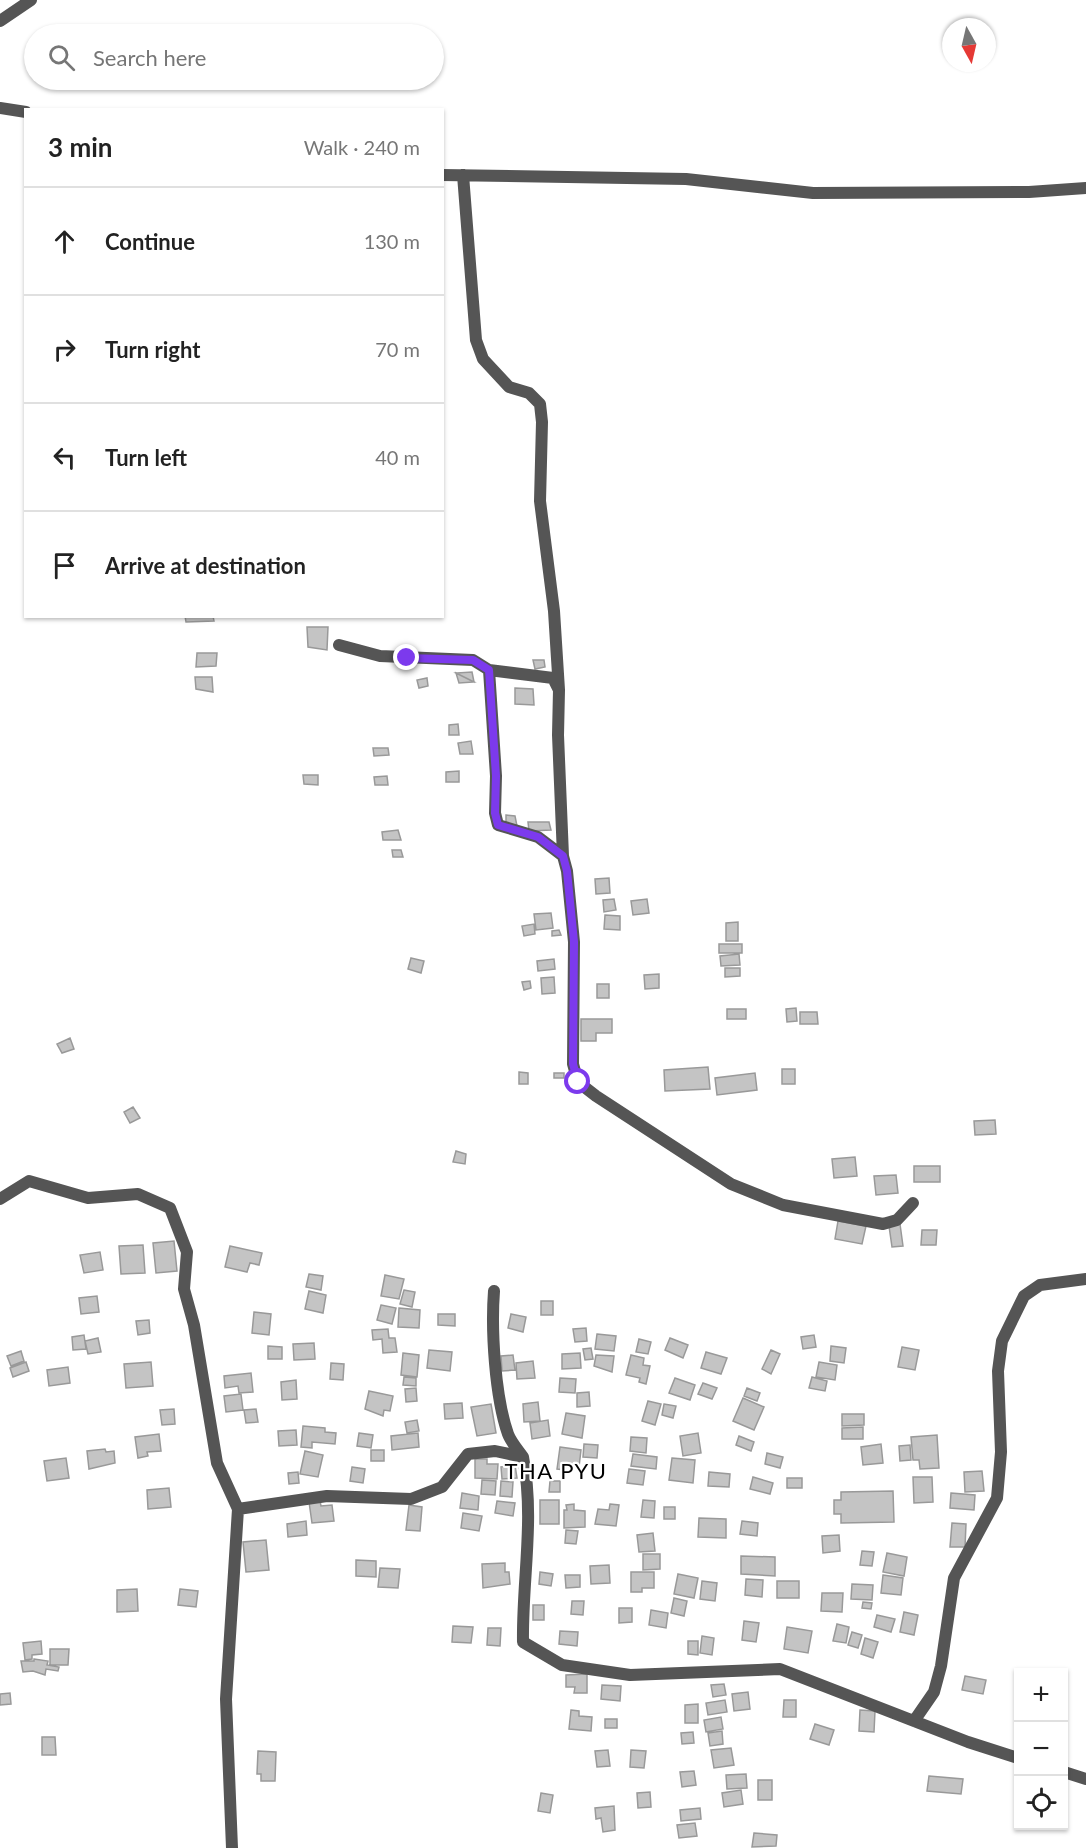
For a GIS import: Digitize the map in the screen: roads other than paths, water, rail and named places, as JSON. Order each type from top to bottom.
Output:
[{"type":"street","points":[[0,21],[31,0]]},
{"type":"street","points":[[0,108],[24,112]]},
{"type":"street","points":[[444,175],[686,179],[813,193],[1029,192],[1086,188]]},
{"type":"street","points":[[463,175],[476,340],[483,359],[509,387],[529,393],[540,404],[542,422],[540,501],[554,611],[559,690],[558,735],[563,856],[567,871],[574,942],[573,1064],[578,1082],[627,1117],[731,1184],[783,1205],[884,1224],[897,1220],[913,1203]]},
{"type":"street","points":[[339,645],[381,656],[473,660],[489,670],[552,678],[559,690]]},
{"type":"street","points":[[489,670],[496,776],[495,813],[498,825],[538,837],[563,856]]},
{"type":"street","points":[[0,1199],[29,1180],[88,1198],[138,1194],[170,1208],[187,1252],[184,1289],[194,1325],[217,1463],[238,1509],[226,1699],[232,1848]]},
{"type":"street","points":[[915,1721],[934,1692],[941,1666],[954,1578],[997,1498],[1002,1452],[998,1371],[1002,1341],[1024,1296],[1040,1285],[1086,1279]]},
{"type":"street","points":[[494,1291],[491,1321],[499,1390],[508,1435],[523,1457],[528,1482],[529,1524],[522,1597],[523,1642],[538,1653],[562,1665],[630,1675],[780,1670],[1014,1757]]},
{"type":"street","points":[[238,1509],[327,1496],[411,1499],[442,1487],[468,1454],[495,1451],[523,1457]]},
{"type":"street","points":[[1068,1773],[1086,1779]]},
{"type":"district","name":"THA PYU","points":[[556,1471]]}]
